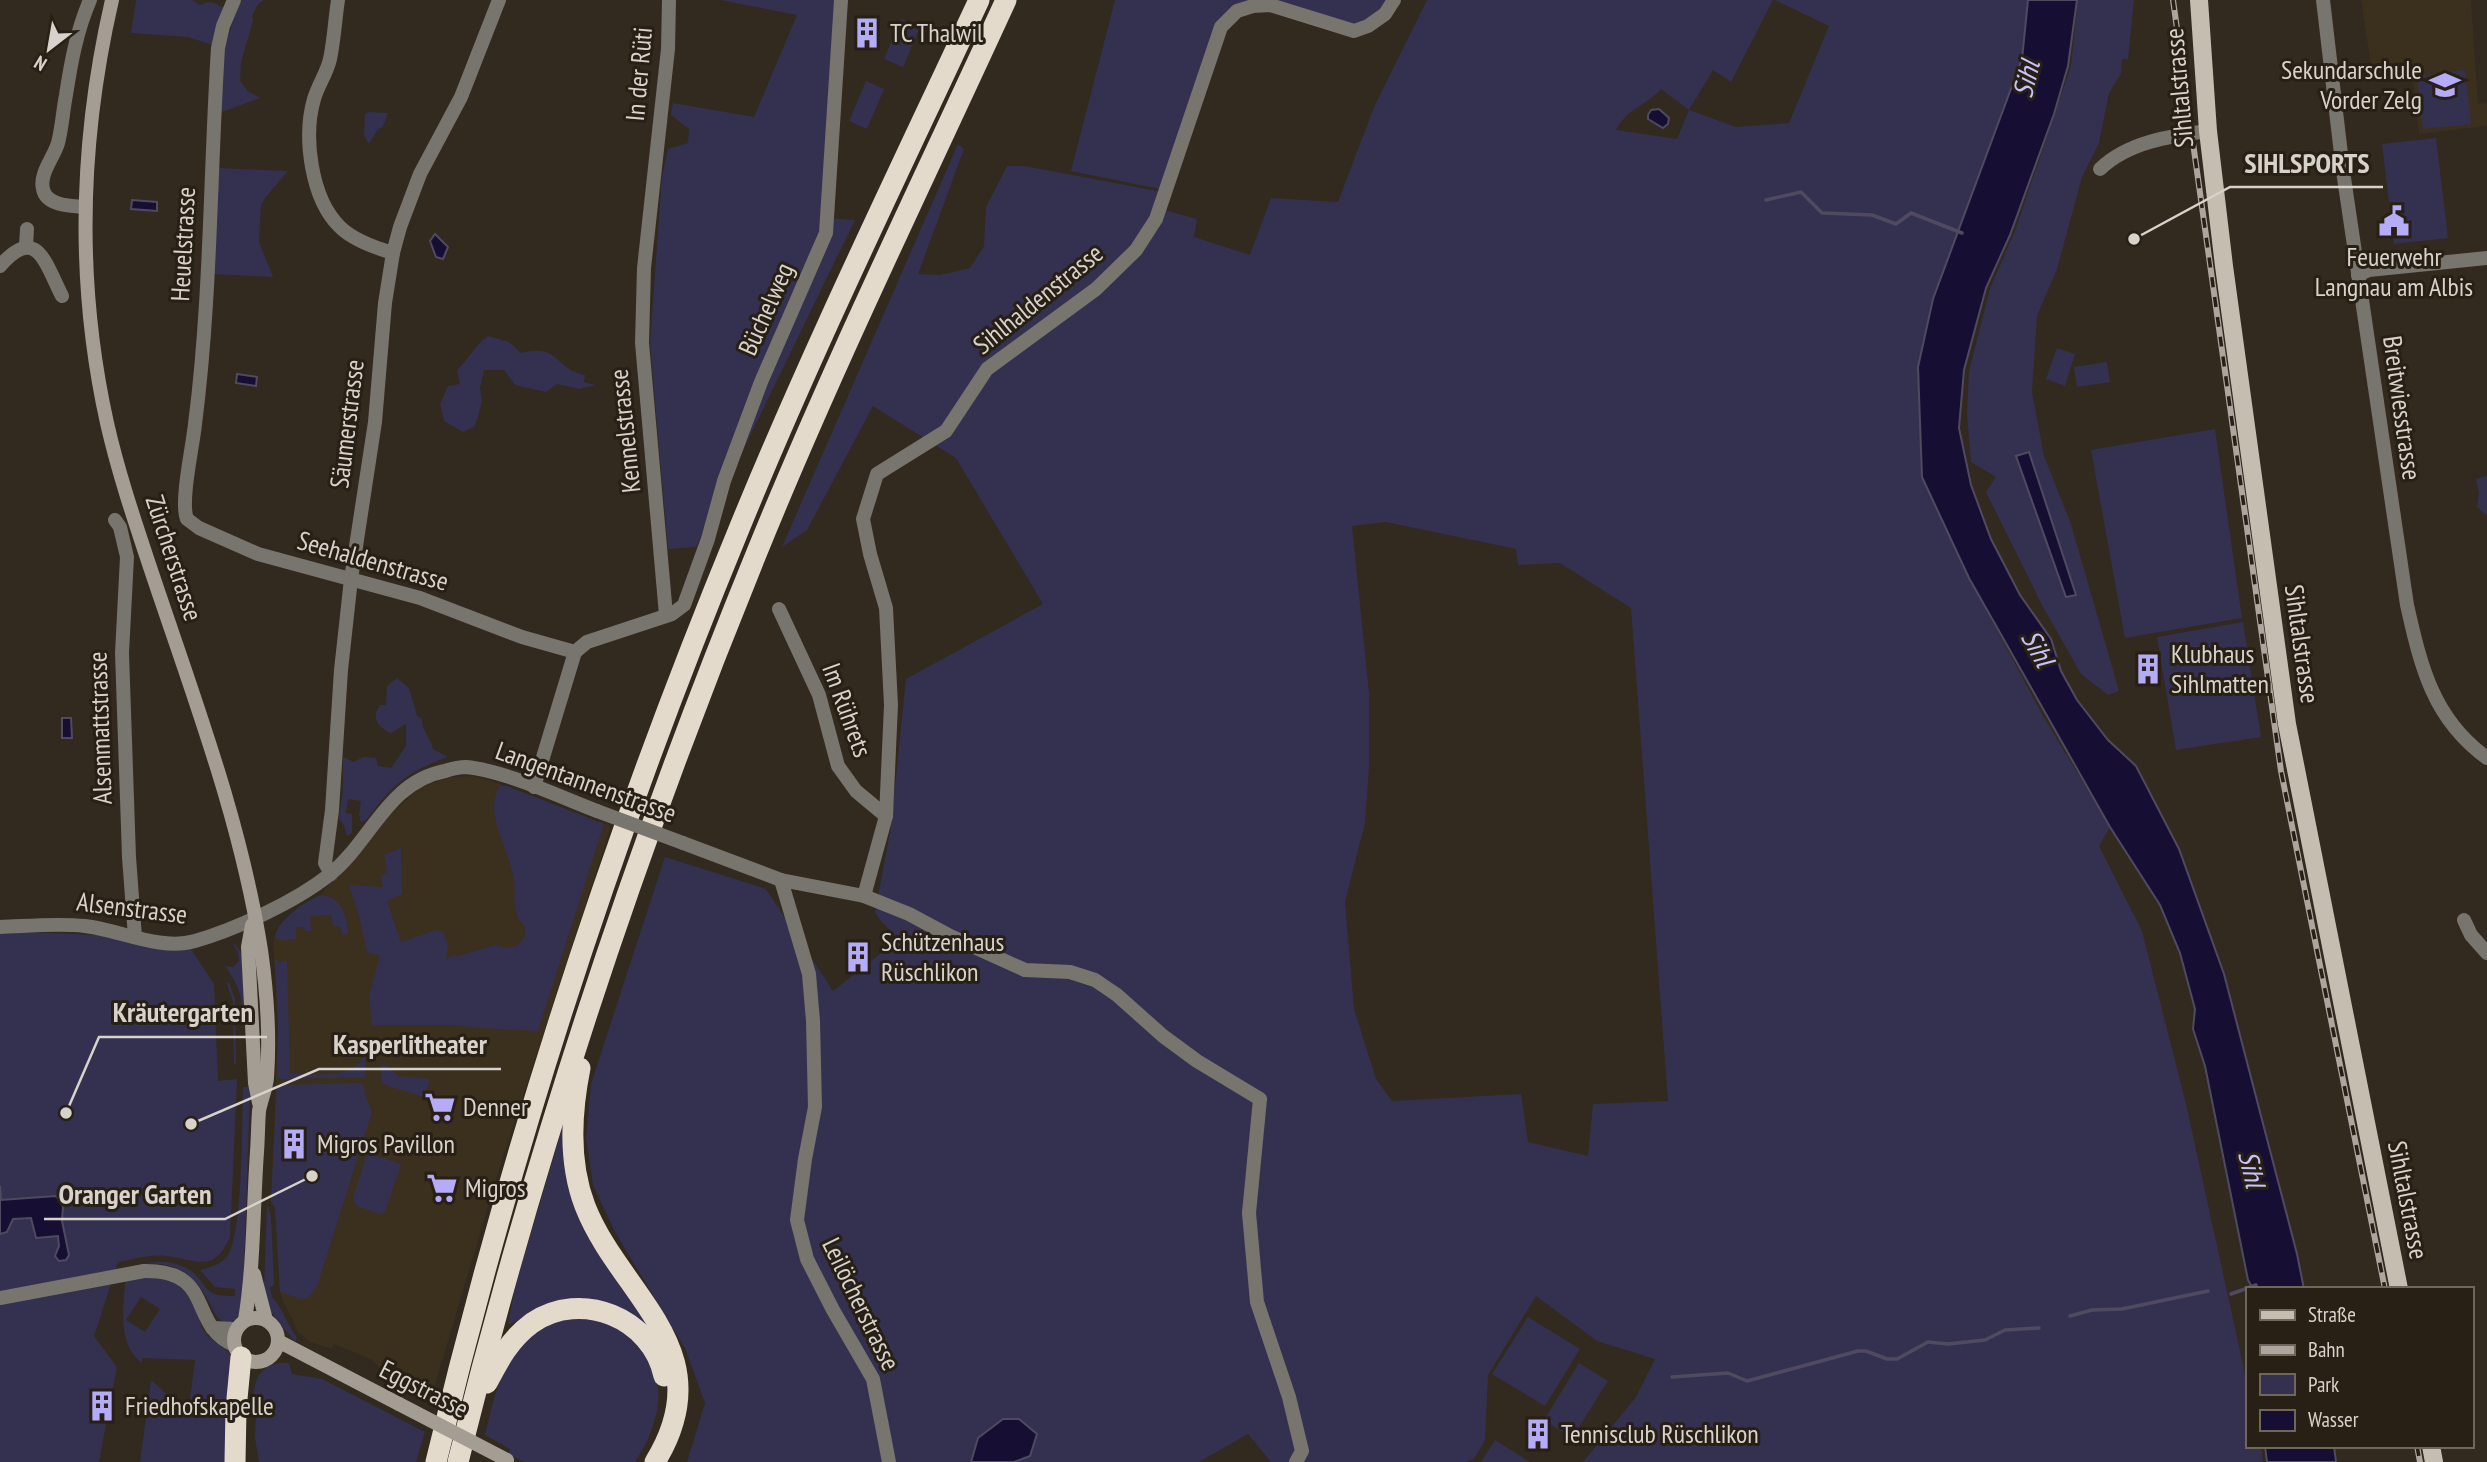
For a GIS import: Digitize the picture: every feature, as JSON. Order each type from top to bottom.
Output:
[{"type":"highway","points":[[436,1462],[522,1140],[592,922],[683,669],[739,529],[827,326],[979,0]]},
{"type":"highway","points":[[458,1462],[555,1108],[680,748],[762,539],[865,302],[1006,0]]},
{"type":"highway","points":[[597,985],[575,1096],[572,1137],[574,1162],[581,1194],[595,1228],[656,1317],[673,1360],[675,1408],[668,1436],[655,1462]]},
{"type":"highway","points":[[468,1423],[502,1355],[523,1331],[550,1314],[594,1309],[621,1318],[638,1330],[655,1351],[663,1371],[666,1399],[663,1417],[652,1447],[643,1462]]},
{"type":"highway","points":[[235,1462],[236,1409],[252,1355]]},
{"type":"highway","points":[[250,1462],[248,1412],[252,1355]]},
{"type":"highway","points":[[425,1462],[453,1391]]},
{"type":"main road","name":"Zürcherstrasse","points":[[112,0],[93,105],[85,207],[89,303],[107,423],[132,514],[223,787],[241,852],[260,947],[267,996],[267,1083],[260,1108],[252,1263],[241,1325],[252,1355]]},
{"type":"main road","name":"Sihltalstrasse","points":[[2199,0],[2208,131],[2287,724],[2399,1287]]},
{"type":"main road","name":"Zürcherstrasse","points":[[252,1263],[266,1320],[274,1326],[278,1341]]},
{"type":"main road","points":[[241,1325],[253,1318],[266,1320]]},
{"type":"main road","points":[[252,1355],[278,1341]]},
{"type":"main road","name":"Eggstrasse","points":[[278,1341],[509,1461]]},
{"type":"main road","name":"Eggstrasse","points":[[252,1355],[314,1362]]},
{"type":"street","points":[[85,207],[56,203],[46,196],[43,189],[46,171],[58,144],[70,68],[81,21],[90,0]]},
{"type":"street","name":"Heuelstrasse","points":[[187,493],[204,326],[218,48],[223,26],[234,0]]},
{"type":"street","points":[[338,0],[329,63],[311,115],[309,130],[313,170],[325,208],[340,228],[393,253]]},
{"type":"street","name":"Säumerstrasse","points":[[331,874],[325,863],[332,810],[341,670],[351,579],[375,422],[385,303],[393,253],[420,174],[461,97],[499,0]]},
{"type":"street","name":"In der Rüti","points":[[646,242],[668,49],[669,0]]},
{"type":"street","name":"Büchelweg","points":[[666,615],[679,611],[684,605],[708,539],[724,481],[761,382],[826,233],[841,0]]},
{"type":"street","name":"Sihlhaldenstrasse","points":[[864,897],[886,816],[891,705],[886,608],[863,519],[877,474],[946,431],[987,369],[1096,289],[1136,250],[1156,219],[1221,27],[1237,11],[1270,5],[1354,32],[1385,14],[1394,0]]},
{"type":"street","name":"Breitwiesstrasse","points":[[2323,0],[2343,171],[2407,605],[2428,685],[2452,726],[2487,758]]},
{"type":"street","points":[[2100,169],[2111,158],[2127,149],[2208,131]]},
{"type":"street","points":[[26,246],[27,229]]},
{"type":"street","name":"Kennelstrasse","points":[[646,242],[642,342],[666,615]]},
{"type":"street","points":[[0,266],[17,249],[26,246],[44,260],[62,296]]},
{"type":"street","points":[[2358,275],[2369,271],[2487,258]]},
{"type":"street","name":"Seehaldenstrasse","points":[[187,493],[185,513],[187,519],[198,528],[273,559],[420,598],[522,637],[575,652]]},
{"type":"street","name":"Alsenmattstrasse","points":[[115,520],[120,527],[127,557],[122,653],[129,857],[135,937]]},
{"type":"street","name":"Im Rührets","points":[[779,609],[819,695],[838,766],[856,791],[886,816]]},
{"type":"street","points":[[534,787],[575,652],[587,642],[666,615]]},
{"type":"street","name":"Langentannenstrasse","points":[[254,917],[307,891],[331,874],[392,801],[412,783],[429,774],[462,767],[481,769],[534,787],[781,880],[864,897],[909,914],[1024,970],[1070,972],[1095,980],[1197,1061],[1260,1099],[1249,1213],[1257,1302],[1289,1396],[1299,1456]]},
{"type":"street","name":"Leilöcherstrasse","points":[[781,880],[809,974],[813,1021],[815,1107],[804,1158],[797,1220],[807,1259],[873,1379],[889,1462]]},
{"type":"street","name":"Alsenstrasse","points":[[0,927],[83,926],[158,941],[192,942],[254,917]]},
{"type":"street","points":[[2464,920],[2471,935],[2487,953]]},
{"type":"street","points":[[0,1298],[119,1275],[157,1271],[168,1273],[188,1283],[195,1291],[212,1328],[224,1340],[252,1355]]},
{"type":"street","points":[[212,1328],[241,1325]]},
{"type":"shaded area","name":"Sekundarschule Vorder Zelg","points":[[2361,0],[2471,0],[2478,104],[2487,103],[2487,126],[2419,134],[2411,61],[2371,66]]},
{"type":"shaded area","points":[[473,776],[611,826],[497,1176],[430,1402],[395,1384],[372,1360],[334,1344],[332,1349],[310,1342],[298,1332],[283,1301],[280,1292],[275,1208],[271,1202],[278,1025],[273,943],[276,931],[284,921],[320,895],[389,815],[421,787],[449,777]]},
{"type":"green space","points":[[136,0],[192,0],[200,5],[209,2],[221,6],[224,8],[213,45],[188,37],[131,33]]},
{"type":"green space","points":[[240,0],[264,0],[258,4],[252,16],[253,21],[241,62],[240,81],[248,91],[260,98],[219,113],[222,55]]},
{"type":"green space","points":[[720,0],[836,0],[824,218],[855,220],[696,547],[668,549],[650,344],[662,176],[668,149],[688,143],[689,129],[671,115],[673,103],[754,117],[797,15]]},
{"type":"green space","points":[[1115,0],[1391,0],[1367,23],[1352,25],[1272,1],[1229,14],[1160,189],[1071,171]]},
{"type":"green space","points":[[1427,0],[1773,0],[1731,82],[1713,70],[1689,110],[1736,127],[1789,123],[1829,26],[1775,0],[2028,0],[2022,58],[1933,299],[1922,477],[1969,578],[2043,716],[2110,827],[2099,846],[2142,931],[2186,1104],[2246,1378],[2246,1448],[2261,1448],[2263,1462],[1583,1462],[1636,1397],[1655,1359],[1597,1341],[1536,1296],[1488,1375],[1485,1440],[1474,1459],[1465,1462],[1271,1462],[1248,1434],[1199,1462],[1014,1462],[1030,1456],[1019,1419],[1001,1422],[986,1431],[976,1444],[971,1462],[687,1462],[705,1403],[685,1348],[615,1232],[593,1185],[586,1138],[591,1084],[665,857],[766,889],[833,991],[899,939],[875,913],[891,827],[906,679],[1043,604],[956,458],[873,406],[807,530],[782,547],[958,144],[964,149],[918,274],[940,275],[970,268],[984,246],[986,207],[1007,166],[1024,166],[1168,193],[1164,210],[1197,219],[1194,237],[1250,255],[1271,198],[1338,202],[1374,107]],"holes":[[[1661,89],[1689,110],[1677,139],[1616,130],[1625,117]],[[1386,522],[1516,549],[1518,565],[1560,563],[1631,608],[1668,1101],[1593,1104],[1588,1156],[1528,1142],[1521,1094],[1392,1101],[1376,1079],[1354,1009],[1345,902],[1365,823],[1369,767],[1369,693],[1352,526]]]},
{"type":"green space","points":[[2078,0],[2134,0],[2128,59],[2122,59],[2121,74],[2109,93],[2099,143],[2082,177],[2057,269],[2037,316],[2032,392],[2044,456],[2071,524],[2119,691],[2108,695],[2081,674],[2042,605],[1986,492],[1996,477],[1971,462],[1967,414],[1969,371],[1990,289],[2015,231],[2071,66]]},
{"type":"green space","points":[[901,19],[920,27],[903,67],[884,59]]},
{"type":"green space","points":[[2465,70],[2471,124],[2423,129],[2417,76]]},
{"type":"green space","points":[[866,81],[884,89],[867,129],[849,121]]},
{"type":"green space","points":[[388,113],[383,127],[378,129],[369,144],[364,135],[365,114]]},
{"type":"green space","points":[[2436,138],[2448,238],[2394,244],[2382,144]]},
{"type":"green space","points":[[216,168],[288,171],[261,205],[259,242],[273,277],[212,274]]},
{"type":"green space","points":[[488,336],[509,342],[521,353],[534,351],[550,354],[568,368],[585,375],[584,382],[596,385],[579,389],[557,384],[546,392],[515,385],[504,370],[484,370],[480,388],[482,402],[475,426],[463,432],[444,421],[440,404],[448,386],[460,384],[457,370]]},
{"type":"green space","points":[[2057,348],[2075,354],[2065,386],[2046,379]]},
{"type":"green space","points":[[2107,362],[2110,382],[2077,387],[2074,367]]},
{"type":"green space","points":[[2215,429],[2242,618],[2125,638],[2091,450]]},
{"type":"green space","points":[[2487,476],[2486,515],[2477,507],[2479,493],[2476,479]]},
{"type":"green space","points":[[2243,622],[2261,737],[2176,750],[2157,637]]},
{"type":"green space","points":[[397,678],[409,688],[417,716],[422,719],[433,749],[448,757],[401,781],[366,820],[361,822],[359,815],[361,801],[348,799],[346,813],[352,814],[352,833],[347,836],[339,819],[343,757],[354,762],[363,757],[376,758],[378,766],[391,768],[406,746],[406,724],[391,733],[377,722],[376,718],[380,705],[386,705],[387,686]]},
{"type":"green space","points":[[500,786],[507,786],[604,824],[538,1031],[461,1025],[372,1025],[369,995],[380,956],[367,952],[349,885],[383,887],[381,876],[387,872],[384,855],[401,848],[402,894],[387,901],[401,942],[437,930],[444,933],[448,946],[446,959],[495,945],[506,948],[517,946],[525,936],[525,927],[515,908],[511,867],[495,816],[494,802]]},
{"type":"green space","points":[[320,895],[333,899],[342,908],[348,933],[342,936],[341,927],[333,926],[331,915],[310,916],[311,931],[296,927],[296,939],[280,940],[275,937],[287,918]]},
{"type":"green space","points":[[0,931],[96,935],[189,946],[214,984],[218,1081],[237,1079],[230,1237],[224,1249],[211,1260],[204,1262],[161,1256],[118,1262],[94,1336],[117,1367],[99,1461],[102,1462],[0,1462]]},
{"type":"green space","points":[[232,942],[238,948],[244,965],[242,1012],[238,987],[225,966],[233,967],[239,961],[238,952]]},
{"type":"green space","points":[[275,958],[279,962],[287,961],[290,1073],[343,1072],[360,1063],[365,1055],[365,1077],[280,1079],[277,1076]]},
{"type":"green space","points":[[229,982],[235,999],[236,1064],[233,1002],[227,984]]},
{"type":"green space","points":[[382,1064],[387,1065],[398,1076],[430,1079],[424,1097],[382,1084]]},
{"type":"green space","points":[[362,1083],[372,1112],[317,1287],[308,1298],[301,1299],[280,1292],[275,1208],[271,1202],[277,1085]]},
{"type":"green space","points":[[243,1087],[250,1087],[243,1305],[237,1317],[225,1323],[189,1276],[173,1267],[143,1264],[164,1262],[179,1265],[191,1271],[212,1293],[235,1296],[235,1289],[215,1287],[200,1270],[222,1261],[233,1243],[241,1175]]},
{"type":"green space","points":[[568,1109],[571,1180],[583,1228],[596,1239],[621,1288],[648,1314],[665,1353],[638,1320],[540,1309],[508,1325],[515,1287]]},
{"type":"green space","points":[[269,1146],[267,1203],[271,1216],[274,1284],[270,1288],[272,1298],[297,1337],[295,1342],[271,1312],[264,1288]]},
{"type":"green space","points":[[367,1153],[401,1164],[385,1212],[380,1214],[357,1206],[353,1198]]},
{"type":"green space","points":[[126,1278],[158,1278],[178,1284],[192,1300],[205,1332],[232,1357],[226,1462],[140,1462],[151,1380],[181,1407],[199,1418],[205,1413],[190,1399],[195,1360],[142,1358],[142,1363],[134,1355],[125,1335]],"holes":[[[141,1297],[160,1309],[145,1332],[126,1320]]]},
{"type":"green space","points":[[579,1314],[619,1324],[645,1352],[653,1367],[658,1382],[656,1415],[635,1462],[524,1462],[509,1454],[510,1449],[485,1435],[497,1389],[509,1360],[518,1347],[542,1325]]},
{"type":"green space","points":[[1528,1317],[1580,1349],[1545,1406],[1492,1374]]},
{"type":"green space","points":[[280,1363],[289,1363],[292,1374],[322,1379],[425,1432],[416,1462],[259,1462],[255,1438],[256,1411],[252,1409],[255,1386],[265,1369]]},
{"type":"green space","points":[[1579,1363],[1608,1381],[1572,1438],[1544,1420]]},
{"type":"green space","points":[[1495,1440],[1530,1462],[1481,1462]]},
{"type":"water","name":"Sihl","points":[[2028,0],[2077,0],[2068,66],[2054,114],[2010,235],[1986,288],[1964,370],[1959,428],[1971,485],[1991,539],[2020,595],[2051,639],[2061,671],[2077,700],[2108,740],[2136,766],[2179,849],[2224,974],[2304,1287],[2252,1287],[2248,1280],[2205,1066],[2193,1029],[2195,1009],[2180,953],[2160,905],[2110,827],[1969,578],[1922,477],[1918,367],[1933,299],[2022,59]]},
{"type":"water","points":[[1659,109],[1669,118],[1668,124],[1663,128],[1648,119],[1651,110]]},
{"type":"water","points":[[132,200],[157,202],[157,211],[131,209]]},
{"type":"water","points":[[435,234],[448,247],[443,259],[436,257],[430,241]]},
{"type":"water","points":[[237,374],[257,377],[256,386],[236,383]]},
{"type":"water","points":[[2029,452],[2076,595],[2066,597],[2016,456]]},
{"type":"water","points":[[62,718],[71,718],[72,738],[62,738]]},
{"type":"water","points":[[0,1186],[1,1200],[56,1196],[63,1207],[62,1221],[69,1255],[66,1260],[59,1261],[55,1256],[59,1246],[58,1236],[36,1238],[31,1218],[13,1219],[7,1232],[0,1234]]},
{"type":"water","points":[[1003,1419],[1019,1419],[1037,1434],[1030,1456],[1014,1462],[971,1462],[978,1438]]},
{"type":"water","points":[[2265,1448],[2334,1448],[2336,1462],[2267,1462]]},
{"type":"waterway","points":[[1766,200],[1801,192],[1822,213],[1872,215],[1896,224],[1911,213],[1962,233]]},
{"type":"waterway","points":[[2250,1287],[2256,1285]]},
{"type":"waterway","points":[[2231,1294],[2246,1289]]},
{"type":"waterway","points":[[2070,1316],[2092,1310],[2122,1309],[2208,1291]]},
{"type":"waterway","points":[[1672,1377],[1728,1373],[1747,1381],[1858,1351],[1897,1359],[1928,1342],[1948,1344],[1985,1340],[2005,1330],[2039,1328]]},
{"type":"railway","points":[[2173,0],[2281,771],[2385,1287]]},
{"type":"railway","points":[[2417,1448],[2420,1462]]},
{"type":"place","name":"TC Thalwil","points":[[867,33]]},
{"type":"place","name":"Sekundarschule Vorder Zelg","points":[[2445,85]]},
{"type":"place","name":"Feuerwehr Langnau am Albis","points":[[2394,221]]},
{"type":"place","name":"SIHLSPORTS","points":[[2134,239]]},
{"type":"place","name":"Klubhaus Sihlmatten","points":[[2148,669]]},
{"type":"place","name":"Schützenhaus Rüschlikon","points":[[858,957]]},
{"type":"place","name":"Denner","points":[[440,1107]]},
{"type":"place","name":"Kräutergarten","points":[[66,1113]]},
{"type":"place","name":"Kasperlitheater","points":[[191,1124]]},
{"type":"place","name":"Migros Pavillon","points":[[294,1144]]},
{"type":"place","name":"Oranger Garten","points":[[312,1176]]},
{"type":"place","name":"Migros","points":[[442,1188]]},
{"type":"place","name":"Friedhofskapelle","points":[[102,1406]]},
{"type":"place","name":"Tennisclub Rüschlikon","points":[[1538,1434]]}]
